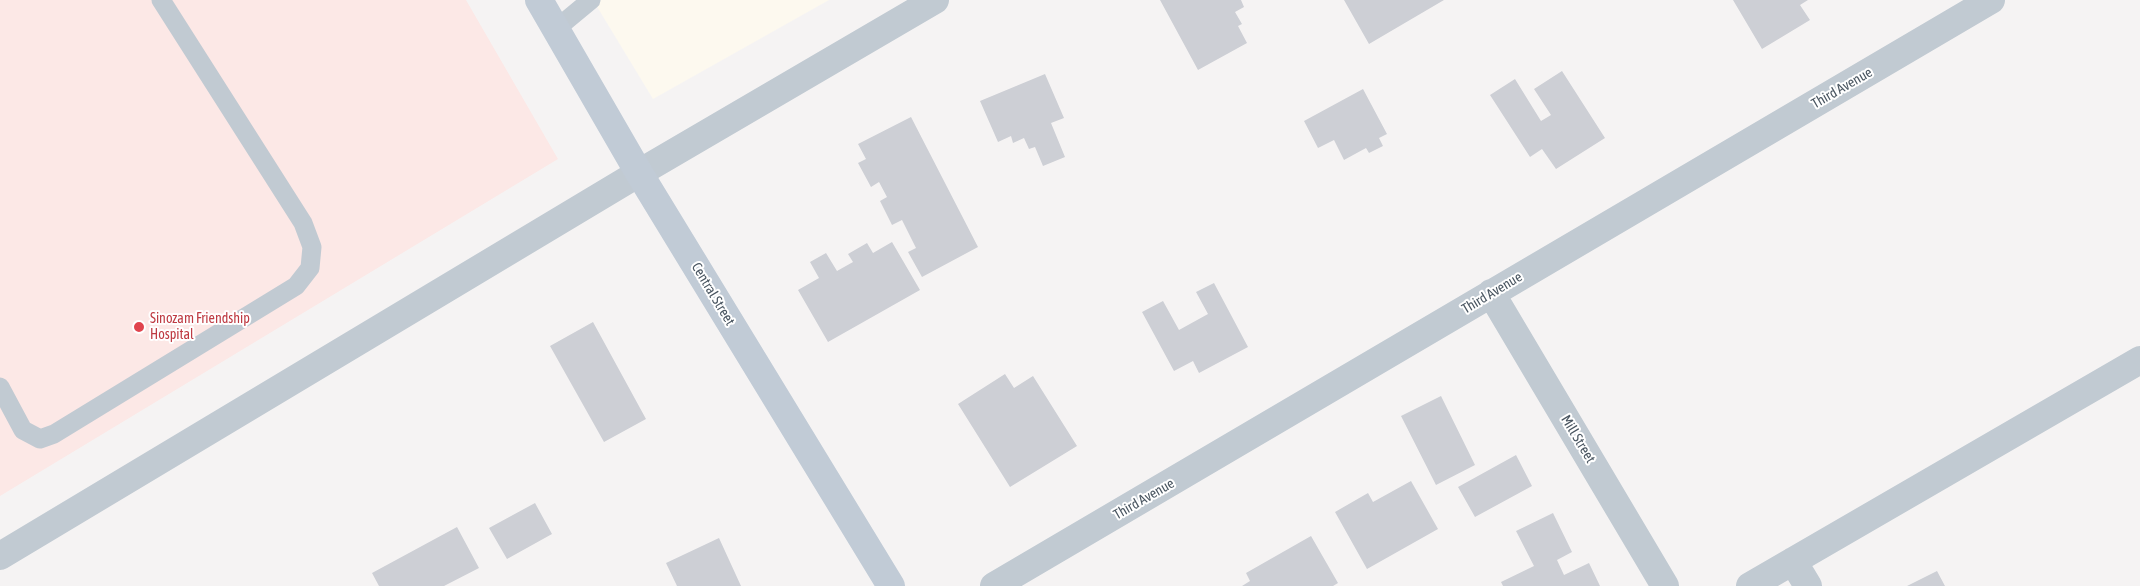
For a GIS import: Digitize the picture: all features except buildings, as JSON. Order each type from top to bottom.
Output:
[{"type":"main road","name":"Central Street","points":[[540,0],[639,173],[891,586]]},
{"type":"street","points":[[0,556],[639,173],[935,0]]},
{"type":"street","name":"Third Avenue","points":[[994,586],[1219,456],[1491,293],[1991,0]]},
{"type":"street","name":"Mill Street","points":[[1491,293],[1665,586]]},
{"type":"street","points":[[1750,586],[2140,360]]},
{"type":"street","points":[[1793,560],[1808,586]]},
{"type":"lane","points":[[0,387],[23,430],[40,439],[54,434],[296,286],[310,268],[312,247],[303,222],[161,0]]},
{"type":"lane","points":[[556,29],[591,0]]},
{"type":"shaded area","name":"Sinozam Friendship Hospital","points":[[0,0],[466,0],[558,159],[0,496]]},
{"type":"shaded area","points":[[593,0],[829,0],[653,99]]},
{"type":"place","name":"Sinozam Friendship Hospital","points":[[139,327]]}]
